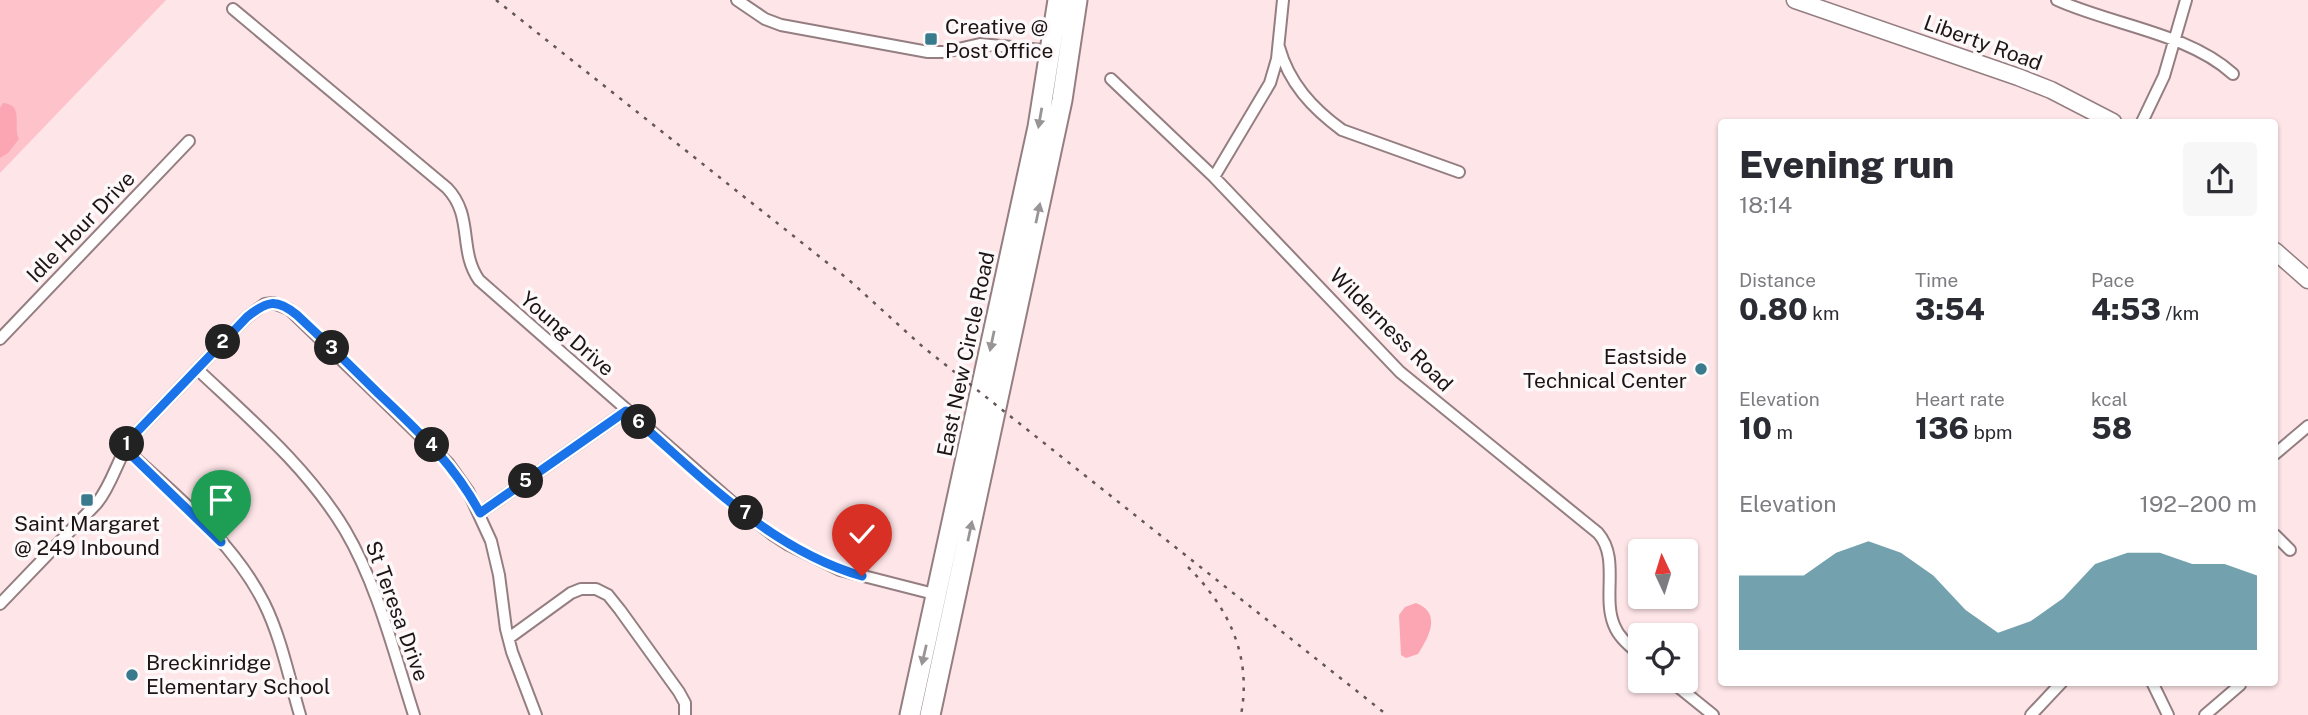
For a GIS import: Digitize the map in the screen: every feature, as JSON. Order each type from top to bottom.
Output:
[{"type":"highway","name":"East New Circle Road","points":[[1058,0],[1060,52]]},
{"type":"highway","name":"East New Circle Road","points":[[930,715],[946,596],[1038,127],[1077,0]]},
{"type":"highway","name":"East New Circle Road","points":[[910,715],[946,596]]},
{"type":"main road","name":"Liberty Road","points":[[1795,0],[2018,77],[2051,90],[2107,119]]},
{"type":"main road","points":[[2278,254],[2308,280]]},
{"type":"street","points":[[737,0],[765,19],[781,25],[928,52],[945,52],[980,44],[1060,52]]},
{"type":"street","points":[[1214,177],[1270,83],[1279,47],[1283,0]]},
{"type":"street","points":[[2057,0],[2175,41],[2206,55],[2233,74]]},
{"type":"street","points":[[2144,119],[2157,94],[2186,0]]},
{"type":"street","name":"Young Drive","points":[[233,9],[447,188],[459,203],[463,214],[468,259],[479,280],[740,509],[789,545],[840,570],[946,596]]},
{"type":"street","points":[[1279,47],[1287,70],[1302,94],[1326,119],[1342,130],[1459,172]]},
{"type":"street","name":"Wilderness Road","points":[[1111,79],[1214,177],[1400,372],[1598,533],[1607,548],[1609,610],[1615,626],[1628,644]]},
{"type":"street","name":"Idle Hour Drive","points":[[0,338],[189,141]]},
{"type":"street","points":[[0,604],[97,503],[124,448],[133,436],[247,317],[260,307],[273,303],[285,306],[297,315],[428,440],[455,472],[480,513],[496,559],[509,638],[536,715]]},
{"type":"street","name":"St Teresa Drive","points":[[197,369],[290,459],[337,518],[366,572],[414,715]]},
{"type":"street","points":[[480,513],[626,411]]},
{"type":"street","points":[[2278,451],[2308,426]]},
{"type":"street","points":[[124,448],[205,524],[249,579],[272,624],[300,715]]},
{"type":"street","points":[[2278,538],[2290,550]]},
{"type":"street","points":[[509,638],[571,593],[589,588],[603,591],[620,610],[679,692],[685,703],[685,715]]},
{"type":"street","points":[[2031,715],[2058,686]]},
{"type":"street","points":[[2153,686],[2168,715]]},
{"type":"street","points":[[2205,715],[2239,686]]},
{"type":"street","points":[[1686,693],[1713,715]]},
{"type":"shaded area","points":[[0,0],[166,0],[0,173]]},
{"type":"shaded area","points":[[3,103],[10,105],[16,112],[19,139],[8,153],[0,158],[0,108]]},
{"type":"shaded area","points":[[1416,603],[1429,613],[1431,626],[1418,654],[1406,658],[1401,655],[1399,615],[1405,607]]},
{"type":"railway","points":[[496,0],[849,280],[923,347],[1387,715]]},
{"type":"railway","points":[[1188,567],[1215,599],[1234,634],[1243,673],[1241,715]]},
{"type":"place","name":"Creative @ Post Office","points":[[931,39]]},
{"type":"place","name":"Eastside Technical Center","points":[[1701,369]]},
{"type":"place","name":"Saint Margaret @ 249 Inbound","points":[[87,500]]},
{"type":"place","name":"Breckinridge Elementary School","points":[[132,675]]},
{"type":"route","points":[[221,542],[124,448],[247,317],[265,304],[273,303],[281,304],[297,315],[428,440],[468,491],[480,513],[626,411],[772,534],[822,562],[862,576]]}]
